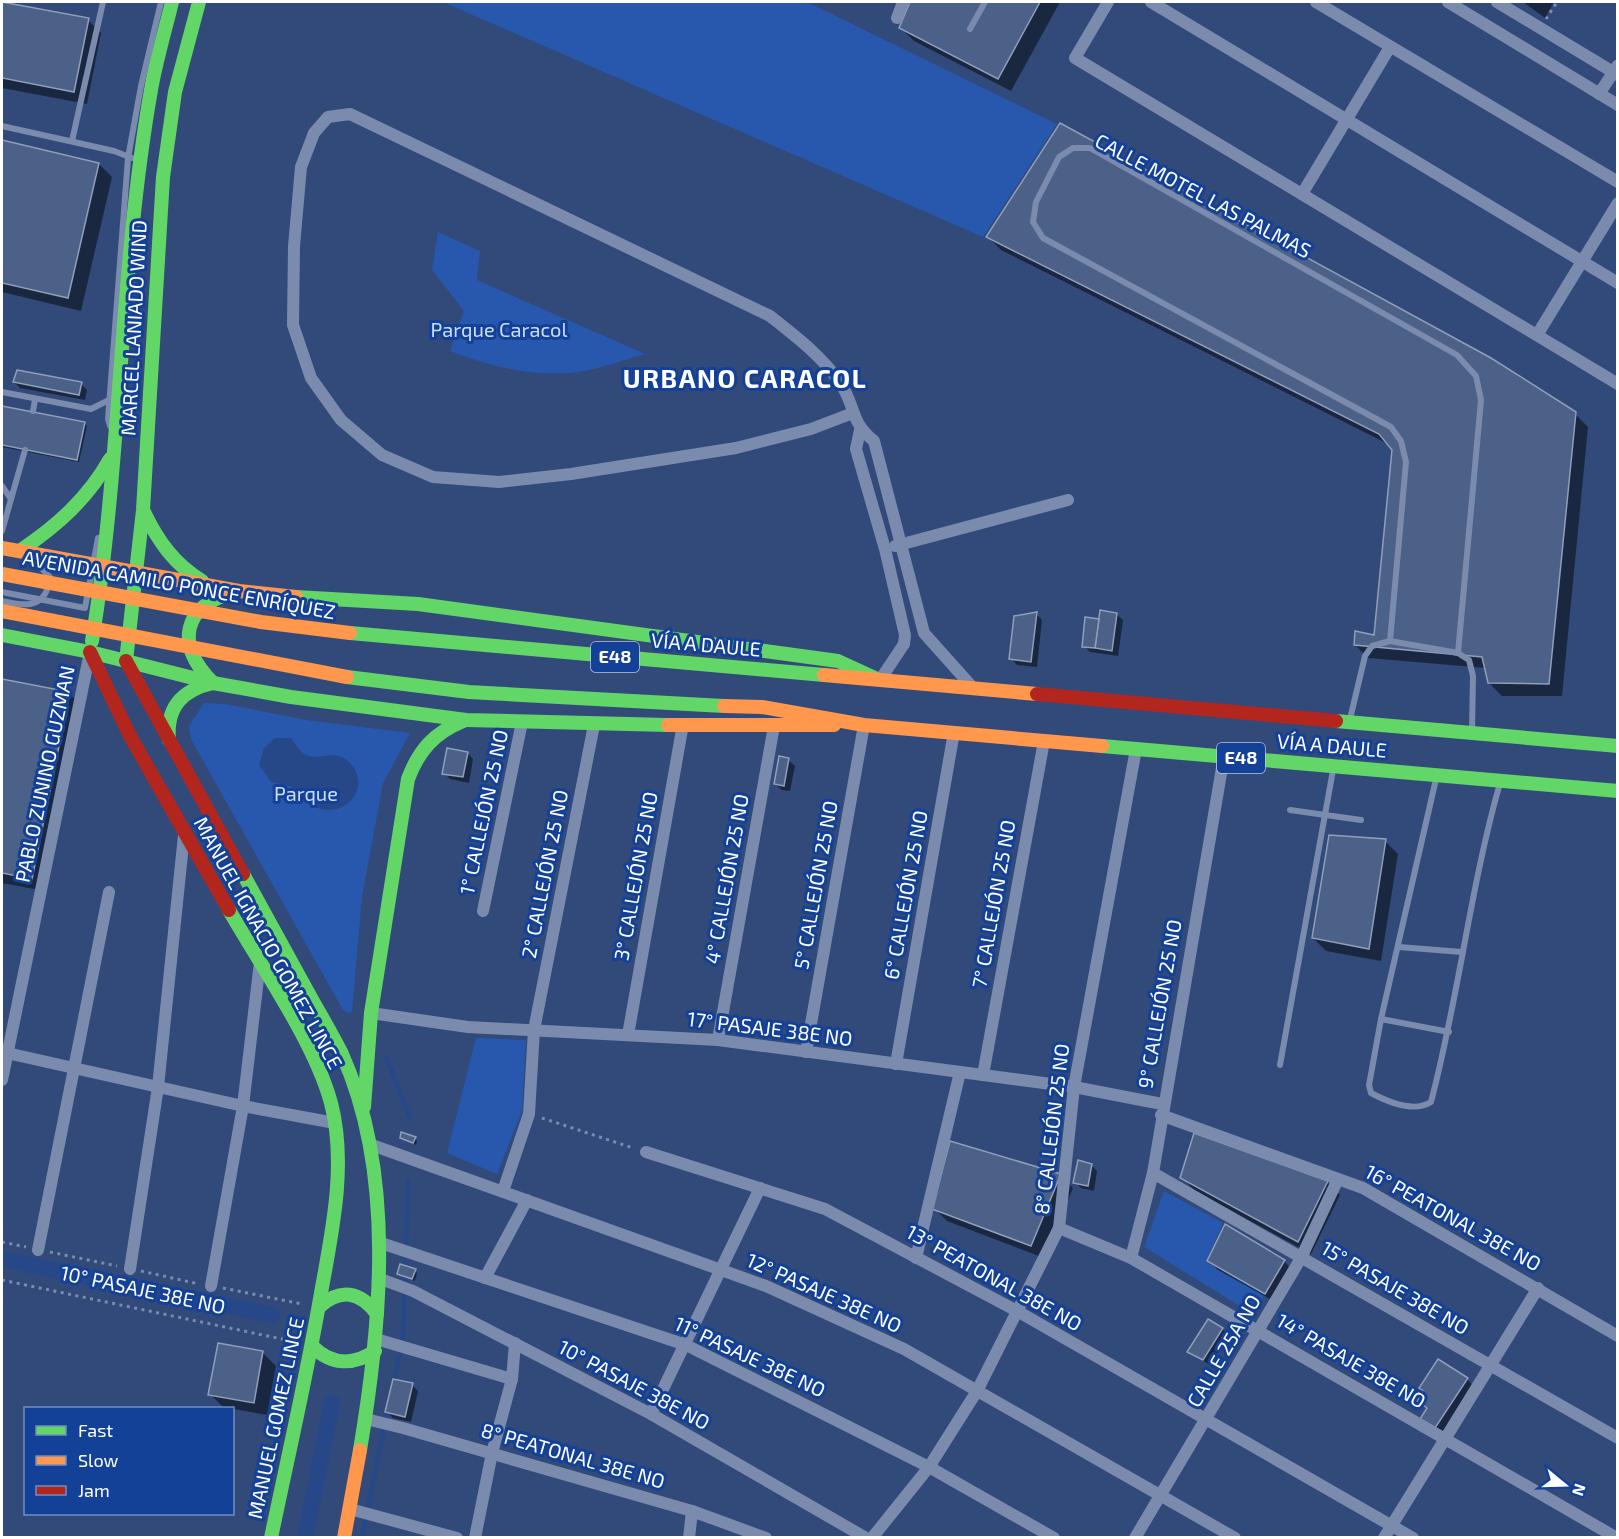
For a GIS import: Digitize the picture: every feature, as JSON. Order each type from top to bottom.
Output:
[{"type":"main road","name":"MARCEL LANIADO WIND","points":[[90,652],[115,450],[134,159],[172,2]]},
{"type":"main road","name":"MARCEL LANIADO WIND","points":[[126,661],[143,510],[163,177],[175,92],[199,2]]},
{"type":"main road","points":[[21,550],[48,533],[76,510],[99,482],[115,450]]},
{"type":"main road","points":[[143,510],[153,534],[168,556],[188,573],[212,586]]},
{"type":"main road","name":"AVENIDA CAMILO PONCE ENRÍQUEZ","points":[[2,548],[239,591],[314,599],[418,604]]},
{"type":"main road","name":"AVENIDA CAMILO PONCE ENRÍQUEZ","points":[[2,574],[261,622],[350,633]]},
{"type":"main road","points":[[213,683],[199,671],[190,655],[188,636],[193,618],[204,603],[220,594],[239,591]]},
{"type":"main road","name":"VÍA A DAULE","points":[[418,604],[838,661],[880,680]]},
{"type":"main road","name":"VÍA A DAULE","points":[[2,611],[347,676],[469,692],[676,705],[762,707],[864,725]]},
{"type":"main road","name":"VÍA A DAULE","points":[[350,633],[1617,746]]},
{"type":"main road","name":"E48","points":[[2,635],[90,652],[213,683],[291,697],[466,720]]},
{"type":"main road","name":"MANUEL IGNACIO GOMEZ LINCE","points":[[90,652],[130,736],[184,834],[260,961],[316,1062],[327,1090],[335,1123],[338,1158],[337,1194],[319,1307]]},
{"type":"main road","name":"MANUEL IGNACIO GOMEZ LINCE","points":[[126,661],[332,1036],[350,1076],[364,1118],[369,1144],[378,1242],[377,1314]]},
{"type":"main road","points":[[170,744],[167,727],[171,710],[181,695],[196,686],[213,683]]},
{"type":"main road","points":[[364,1118],[371,1013],[408,779],[416,756],[427,740],[443,728],[466,720]]},
{"type":"main road","name":"VÍA A DAULE","points":[[466,720],[594,725],[864,725],[1617,791]]},
{"type":"main road","points":[[319,1307],[333,1296],[350,1293],[366,1300],[377,1314],[376,1345],[366,1419],[344,1538]]},
{"type":"main road","name":"MANUEL GOMEZ LINCE","points":[[271,1538],[319,1307]]},
{"type":"main road","points":[[312,1346],[327,1359],[342,1363],[360,1361],[376,1345]]},
{"type":"street","points":[[897,18],[903,2]]},
{"type":"street","points":[[1108,2],[1075,58],[1617,384]]},
{"type":"street","points":[[1151,2],[1617,283]]},
{"type":"street","points":[[1316,2],[1616,177]]},
{"type":"street","points":[[1448,2],[1617,105]]},
{"type":"street","points":[[1497,2],[1616,71],[1599,94]]},
{"type":"street","points":[[1302,194],[1390,47]]},
{"type":"street","points":[[853,413],[811,429],[736,448],[571,474],[499,482],[433,477],[382,455],[340,420],[311,378],[293,325],[294,246],[301,167],[314,133],[328,117],[350,114],[770,316],[807,345],[841,384],[853,413],[860,430],[874,441],[924,633],[974,689]]},
{"type":"street","points":[[1537,335],[1617,203]]},
{"type":"street","points":[[860,430],[856,449],[885,549],[905,635],[904,644],[880,680]]},
{"type":"street","points":[[885,549],[1068,500]]},
{"type":"street","name":"PABLO ZUNINO GUZMAN","points":[[2,1080],[90,652]]},
{"type":"street","name":"1° CALLEJÓN 25 NO","points":[[483,911],[522,722]]},
{"type":"street","name":"3° CALLEJÓN 25 NO","points":[[628,1035],[683,724]]},
{"type":"street","name":"2° CALLEJÓN 25 NO","points":[[503,1191],[529,1114],[534,1030],[594,725]]},
{"type":"street","name":"5° CALLEJÓN 25 NO","points":[[806,1052],[864,725]]},
{"type":"street","name":"4° CALLEJÓN 25 NO","points":[[718,1040],[774,726]]},
{"type":"street","name":"6° CALLEJÓN 25 NO","points":[[896,1064],[954,732]]},
{"type":"street","name":"7° CALLEJÓN 25 NO","points":[[983,1075],[1044,741]]},
{"type":"street","name":"8° CALLEJÓN 25 NO","points":[[872,1538],[929,1467],[977,1390],[1059,1228],[1074,1087],[1136,749]]},
{"type":"street","name":"9° CALLEJÓN 25 NO","points":[[1131,1258],[1153,1173],[1162,1109],[1224,756]]},
{"type":"street","points":[[130,1269],[158,1087],[184,834]]},
{"type":"street","points":[[38,1250],[76,1069],[109,892]]},
{"type":"street","points":[[211,1286],[243,1106],[260,961]]},
{"type":"street","name":"17° PASAJE 38E NO","points":[[371,1013],[468,1027],[718,1040],[1074,1087],[1162,1109]]},
{"type":"street","points":[[7,1053],[243,1106],[335,1123]]},
{"type":"street","points":[[916,1258],[960,1072]]},
{"type":"street","name":"16° PEATONAL 38E NO","points":[[1162,1109],[1363,1188],[1617,1336]]},
{"type":"street","name":"12° PASAJE 38E NO","points":[[369,1144],[766,1286],[904,1349],[1235,1538]]},
{"type":"street","name":"13° PEATONAL 38E NO","points":[[646,1152],[825,1209],[1017,1311],[1413,1538]]},
{"type":"street","name":"15° PASAJE 38E NO","points":[[1153,1173],[1617,1438]]},
{"type":"street","name":"CALLE 25A NO","points":[[1135,1538],[1162,1496],[1301,1258],[1338,1179]]},
{"type":"street","points":[[651,1414],[760,1188]]},
{"type":"street","points":[[485,1278],[527,1200]]},
{"type":"street","name":"14° PASAJE 38E NO","points":[[1059,1228],[1131,1258],[1617,1538]]},
{"type":"street","name":"11° PASAJE 38E NO","points":[[378,1242],[686,1345],[929,1467],[1054,1538]]},
{"type":"street","name":"10° PASAJE 38E NO","points":[[378,1278],[413,1291],[651,1414],[867,1538]]},
{"type":"street","points":[[1384,1538],[1538,1288]]},
{"type":"street","points":[[476,1538],[492,1453],[512,1379],[515,1343]]},
{"type":"street","points":[[376,1345],[512,1379]]},
{"type":"street","name":"8° PEATONAL 38E NO","points":[[366,1419],[692,1511],[766,1538]]},
{"type":"street","points":[[350,1509],[457,1538]]},
{"type":"street","points":[[689,1538],[692,1511]]},
{"type":"lane","points":[[72,141],[103,2]]},
{"type":"lane","points":[[115,450],[108,419],[141,86],[161,2]]},
{"type":"lane","points":[[970,29],[985,2]]},
{"type":"lane","points":[[2,126],[72,141],[134,159]]},
{"type":"lane","name":"CALLE MOTEL LAS PALMAS","points":[[1390,641],[1406,462],[1401,441],[1390,427],[1042,238],[1034,222],[1036,202],[1059,157],[1073,148],[1090,148],[1457,355],[1476,376],[1481,400],[1458,653]]},
{"type":"lane","points":[[2,392],[91,409],[110,400]]},
{"type":"lane","points":[[33,411],[35,400]]},
{"type":"lane","points":[[2,531],[25,450]]},
{"type":"lane","points":[[2,486],[11,499]]},
{"type":"lane","points":[[2,542],[21,550],[40,565],[51,578],[41,600]]},
{"type":"lane","name":"AVENIDA CAMILO PONCE ENRÍQUEZ","points":[[2,592],[85,608],[99,566]]},
{"type":"lane","name":"AVENIDA CAMILO PONCE ENRÍQUEZ","points":[[2,601],[28,606],[41,600]]},
{"type":"lane","points":[[1349,722],[1365,656],[1372,646],[1390,641],[1458,653],[1469,660],[1473,676],[1471,733]]},
{"type":"lane","points":[[1280,1065],[1334,766]]},
{"type":"lane","points":[[1437,775],[1381,1019],[1369,1085],[1371,1093],[1412,1107],[1422,1108],[1431,1102],[1449,1032],[1462,952],[1488,825],[1501,781]]},
{"type":"lane","points":[[1290,810],[1361,820]]},
{"type":"lane","points":[[1399,947],[1462,952]]},
{"type":"lane","points":[[1381,1019],[1449,1032]]},
{"type":"path","points":[[1540,28],[1557,2]]},
{"type":"path","points":[[529,1114],[646,1152]]},
{"type":"path","points":[[2,1242],[319,1307]]},
{"type":"path","name":"10° PASAJE 38E NO","points":[[2,1280],[312,1346]]},
{"type":"green space","points":[[443,2],[807,2],[1057,124],[983,237]]},
{"type":"green space","name":"Parque Caracol","points":[[438,232],[480,251],[477,280],[645,354],[586,371],[545,373],[496,366],[450,351],[464,311],[432,270]]},
{"type":"green space","name":"Parque","points":[[204,703],[225,704],[306,720],[410,733],[383,783],[362,896],[352,1011],[349,1013],[343,1010],[191,739],[189,726]]},
{"type":"green space","points":[[476,1038],[526,1040],[522,1111],[497,1174],[447,1153]]},
{"type":"green space","points":[[1164,1191],[1223,1223],[1206,1262],[1265,1294],[1253,1314],[1144,1247]]},
{"type":"shaded area","points":[[275,738],[291,738],[303,753],[309,756],[338,756],[350,763],[357,773],[358,784],[356,793],[350,801],[342,807],[331,810],[320,809],[308,803],[301,793],[293,788],[271,782],[259,765],[264,748]]},
{"type":"building","points":[[2,2],[89,18],[74,92],[2,78]]},
{"type":"building","points":[[910,2],[1040,2],[998,79],[899,28]]},
{"type":"building","points":[[1060,123],[1491,358],[1576,412],[1549,684],[1488,683],[1482,657],[1354,645],[1355,631],[1374,635],[1392,450],[1379,434],[986,237]]},
{"type":"building","points":[[2,140],[99,163],[68,298],[2,283]]},
{"type":"building","points":[[17,370],[82,382],[79,395],[13,382]]},
{"type":"building","points":[[2,406],[85,422],[77,460],[2,445]]},
{"type":"building","points":[[1100,610],[1117,613],[1112,651],[1095,648]]},
{"type":"building","points":[[1037,612],[1031,662],[1009,659],[1014,616]]},
{"type":"building","points":[[1085,617],[1099,619],[1095,648],[1082,647]]},
{"type":"building","points":[[2,679],[70,692],[32,879],[2,873]]},
{"type":"building","points":[[447,748],[468,752],[463,777],[442,774]]},
{"type":"building","points":[[779,756],[789,758],[784,786],[774,784]]},
{"type":"building","points":[[1329,835],[1386,839],[1369,949],[1312,938]]},
{"type":"building","points":[[401,1132],[416,1137],[413,1143],[400,1138]]},
{"type":"building","points":[[1194,1133],[1328,1181],[1298,1242],[1180,1178]]},
{"type":"building","points":[[950,1141],[1061,1174],[1031,1246],[932,1209]]},
{"type":"building","points":[[1078,1160],[1092,1164],[1088,1186],[1073,1183]]},
{"type":"building","points":[[1225,1224],[1285,1260],[1265,1294],[1207,1261]]},
{"type":"building","points":[[400,1264],[416,1269],[412,1279],[397,1274]]},
{"type":"building","points":[[1208,1319],[1223,1328],[1203,1360],[1187,1352]]},
{"type":"building","points":[[218,1343],[263,1351],[254,1403],[208,1395]]},
{"type":"building","points":[[1438,1359],[1468,1378],[1435,1428],[1420,1419],[1427,1408],[1417,1401],[1423,1391],[1419,1388]]},
{"type":"building","points":[[393,1379],[413,1383],[405,1417],[385,1412]]},
{"type":"waterway","points":[[386,1057],[410,1118]]},
{"type":"waterway","points":[[393,1385],[403,1340],[408,1182]]},
{"type":"waterway","points":[[2,1259],[272,1315]]},
{"type":"waterway","points":[[305,1538],[332,1403]]},
{"type":"waterway","points":[[362,1538],[388,1408]]},
{"type":"traffic: fast","points":[[92,641],[109,504],[132,227],[153,79],[172,2]]},
{"type":"traffic: fast","points":[[126,661],[143,510],[163,177],[175,92],[199,2]]},
{"type":"traffic: fast","points":[[21,550],[71,510],[92,486],[110,459]]},
{"type":"traffic: fast","points":[[144,512],[168,551],[183,567],[202,581]]},
{"type":"traffic: fast","points":[[212,682],[200,668],[193,654],[189,641],[190,628],[195,617],[204,607],[217,598],[235,592]]},
{"type":"traffic: fast","points":[[296,597],[418,604],[838,661],[875,678]]},
{"type":"traffic: fast","points":[[350,633],[824,675]]},
{"type":"traffic: fast","points":[[2,635],[90,652],[213,683],[291,697],[466,720],[668,725]]},
{"type":"traffic: fast","points":[[347,677],[469,692],[724,706]]},
{"type":"traffic: fast","points":[[169,740],[170,718],[178,702],[193,690],[213,683]]},
{"type":"traffic: fast","points":[[364,1107],[371,1013],[408,779],[417,759],[429,744],[444,731],[463,721]]},
{"type":"traffic: fast","points":[[1336,721],[1618,746]]},
{"type":"traffic: fast","points":[[1102,746],[1618,791]]},
{"type":"traffic: fast","points":[[243,874],[342,1054],[359,1100],[371,1149],[377,1199],[378,1301],[374,1352],[360,1450]]},
{"type":"traffic: fast","points":[[229,910],[313,1055],[331,1103],[338,1150],[336,1198],[329,1246],[310,1354],[271,1538]]},
{"type":"traffic: fast","points":[[319,1307],[335,1297],[349,1295],[364,1301],[377,1314]]},
{"type":"traffic: fast","points":[[312,1346],[327,1357],[342,1361],[359,1359],[375,1351]]},
{"type":"traffic: slow","points":[[2,548],[239,591],[296,597]]},
{"type":"traffic: slow","points":[[2,574],[261,622],[350,633]]},
{"type":"traffic: slow","points":[[2,611],[347,677]]},
{"type":"traffic: slow","points":[[824,675],[1037,694]]},
{"type":"traffic: slow","points":[[724,706],[762,707],[864,725],[1102,746]]},
{"type":"traffic: slow","points":[[668,725],[834,725]]},
{"type":"traffic: slow","points":[[344,1538],[360,1450]]},
{"type":"traffic: jam","points":[[90,652],[130,736],[229,910]]},
{"type":"traffic: jam","points":[[126,661],[243,874]]},
{"type":"traffic: jam","points":[[1037,694],[1336,721]]},
{"type":"district","name":"URBANO CARACOL","points":[[745,379]]}]
